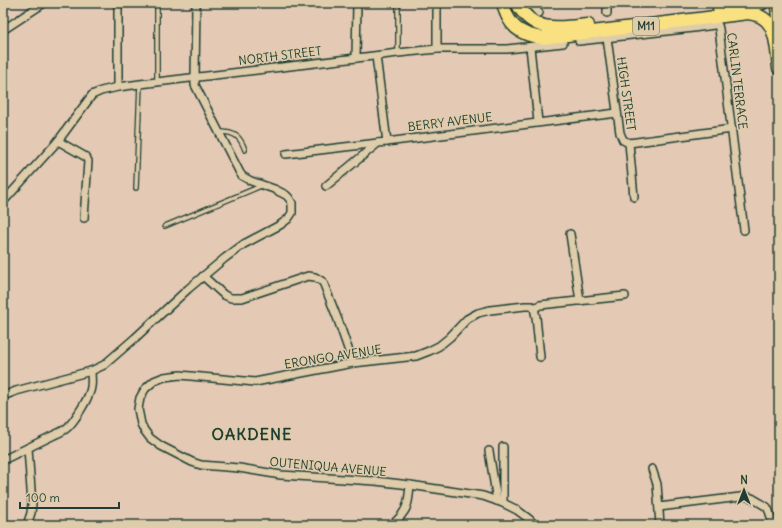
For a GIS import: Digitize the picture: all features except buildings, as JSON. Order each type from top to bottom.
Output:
[{"type":"main road","name":"M11","points":[[503,3],[510,21],[516,28],[522,33],[532,37],[543,38],[748,13],[755,14],[767,20],[770,24],[775,39],[778,58]]},
{"type":"main road","name":"M11","points":[[517,3],[521,10],[537,24],[556,28],[762,3]]},
{"type":"main road","points":[[777,3],[779,35]]},
{"type":"street","points":[[3,30],[44,3]]},
{"type":"street","points":[[118,3],[118,87]]},
{"type":"street","points":[[3,396],[99,368],[108,362],[203,276],[236,250],[280,226],[290,216],[292,204],[286,195],[251,181],[240,174],[196,87],[196,3]]},
{"type":"street","points":[[356,58],[357,3]]},
{"type":"street","points":[[437,3],[437,49]]},
{"type":"street","points":[[532,3],[539,13]]},
{"type":"street","points":[[607,3],[607,13]]},
{"type":"street","name":"CARLIN TERRACE","points":[[580,41],[714,25],[718,26],[744,230]]},
{"type":"street","name":"HIGH STREET","points":[[607,38],[620,136],[623,140],[629,143],[634,197]]},
{"type":"street","points":[[538,122],[530,47],[563,42]]},
{"type":"street","name":"NORTH STREET","points":[[3,202],[58,141],[92,96],[97,92],[140,84],[398,53],[437,49],[495,49],[530,47]]},
{"type":"street","points":[[376,56],[387,142]]},
{"type":"street","name":"BERRY AVENUE","points":[[286,154],[617,112]]},
{"type":"street","points":[[629,143],[732,129]]},
{"type":"street","points":[[58,141],[86,157],[88,161],[84,218]]},
{"type":"street","points":[[326,186],[378,143]]},
{"type":"street","points":[[570,234],[580,301]]},
{"type":"street","points":[[203,276],[224,296],[236,298],[249,296],[308,276],[315,277],[323,282],[353,363]]},
{"type":"street","name":"ERONGO AVENUE","points":[[138,409],[140,398],[145,389],[154,381],[167,376],[180,375],[254,382],[353,363],[410,357],[422,354],[442,344],[450,338],[467,319],[481,312],[525,306],[532,306],[534,308],[540,305],[625,296]]},
{"type":"street","points":[[534,308],[540,357]]},
{"type":"street","points":[[3,460],[62,431],[69,426],[86,401],[90,391],[91,371]]},
{"type":"street","name":"OUTENIQUA AVENUE","points":[[138,409],[141,424],[150,438],[161,446],[196,463],[294,476],[410,485],[483,496],[516,510],[535,525]]},
{"type":"street","points":[[500,502],[503,447]]},
{"type":"street","points":[[27,525],[32,504],[28,448]]},
{"type":"street","points":[[489,451],[500,502]]},
{"type":"street","points":[[652,469],[657,484],[660,525]]},
{"type":"street","points":[[392,525],[405,510],[410,485]]},
{"type":"street","points":[[659,507],[749,497],[755,499],[768,508],[772,525]]},
{"type":"lane","points":[[157,3],[157,82]]},
{"type":"lane","points":[[398,3],[398,53]]},
{"type":"lane","points":[[136,188],[140,84]]},
{"type":"lane","points":[[218,132],[237,135],[245,150]]},
{"type":"lane","points":[[165,226],[262,185]]},
{"type":"district","name":"OAKDENE","points":[[252,434]]}]
